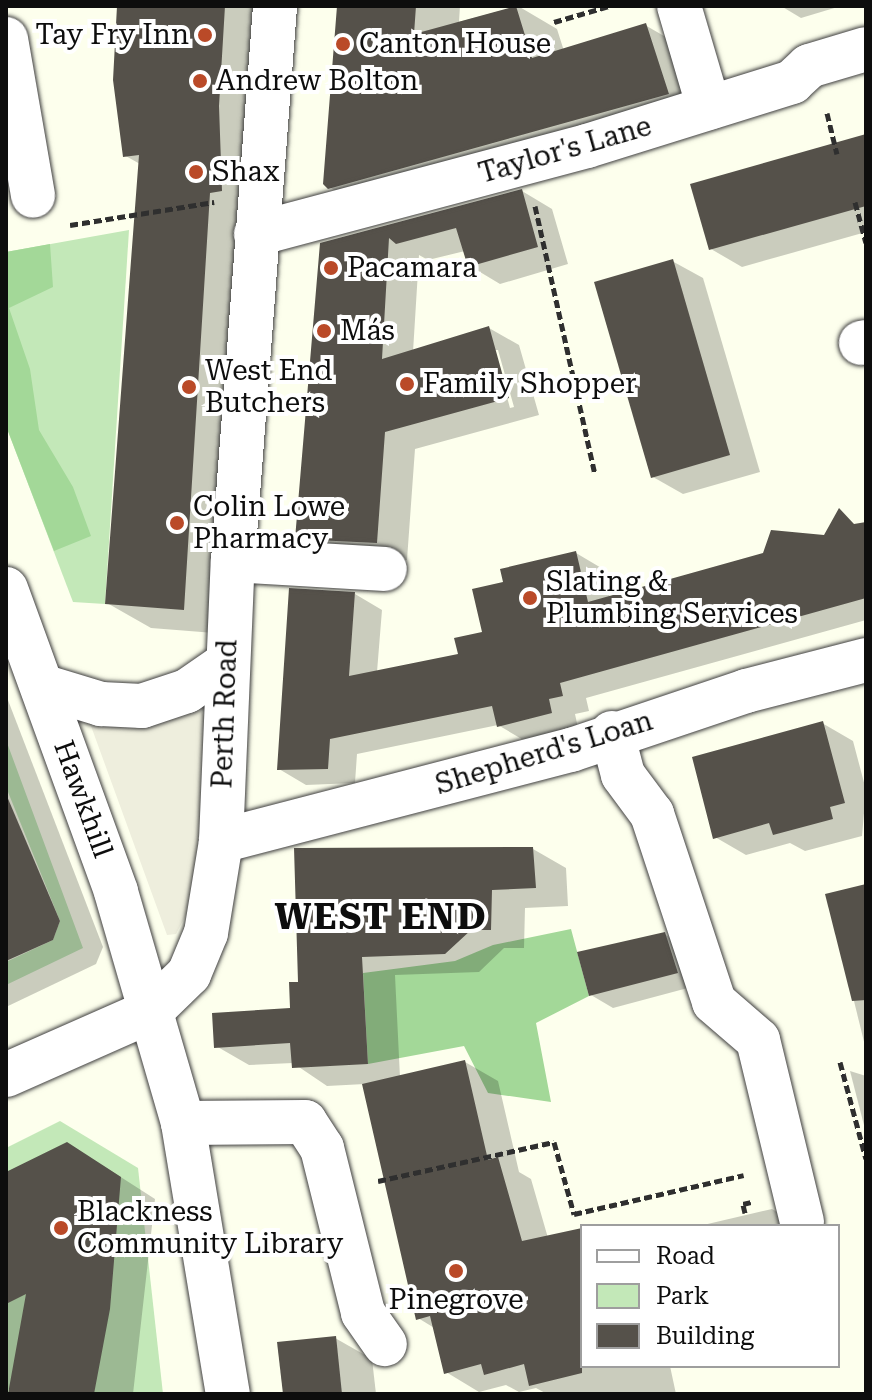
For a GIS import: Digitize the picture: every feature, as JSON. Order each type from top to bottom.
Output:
[{"type":"street","name":"Perth Road","points":[[151,1011],[189,974],[215,894],[221,841],[226,664],[233,560],[275,6]]},
{"type":"street","points":[[679,6],[709,108]]},
{"type":"street","points":[[6,39],[44,211]]},
{"type":"street","name":"Taylor's Lane","points":[[257,220],[524,162],[792,82],[809,66],[866,49]]},
{"type":"street","points":[[233,560],[385,569]]},
{"type":"street","name":"Hawkhill","points":[[6,589],[120,903],[151,1011]]},
{"type":"street","name":"Shepherd's Loan","points":[[221,841],[571,750],[612,733],[866,660]]},
{"type":"street","points":[[42,686],[101,704],[142,706],[187,691],[226,664]]},
{"type":"street","points":[[612,733],[623,775],[652,814],[714,1002],[758,1040],[802,1222]]},
{"type":"street","points":[[6,1075],[151,1011],[183,1123],[228,1394]]},
{"type":"street","points":[[183,1123],[305,1122],[322,1148],[363,1313],[385,1344]]},
{"type":"path","points":[[554,22],[609,6]]},
{"type":"path","points":[[825,108],[837,154]]},
{"type":"path","points":[[524,162],[595,474]]},
{"type":"path","points":[[44,211],[209,202],[257,220]]},
{"type":"path","points":[[855,202],[866,243]]},
{"type":"path","points":[[840,1062],[866,1159]]},
{"type":"path","points":[[331,1191],[554,1142],[574,1214],[788,1167]]},
{"type":"green space","points":[[129,230],[105,604],[73,602],[6,426],[6,252]]},
{"type":"green space","points":[[50,244],[53,287],[9,308],[30,369],[39,430],[73,487],[91,536],[54,551],[6,426],[6,252]]},
{"type":"green space","points":[[6,740],[83,948],[6,985],[6,962],[53,940],[60,921],[6,787]]},
{"type":"green space","points":[[571,929],[589,996],[536,1023],[551,1102],[488,1093],[464,1046],[368,1064],[363,973],[455,961],[493,945]]},
{"type":"green space","points":[[60,1121],[138,1168],[163,1394],[6,1394],[6,1148]]},
{"type":"shaded area","points":[[191,710],[201,711],[206,720],[198,892],[176,934],[167,935],[91,726],[125,726]]},
{"type":"building","points":[[117,6],[225,6],[219,106],[222,191],[210,193],[184,610],[105,604],[139,155],[123,157],[113,80]]},
{"type":"building","points":[[337,6],[416,6],[414,34],[516,6],[532,58],[646,23],[669,94],[328,189],[323,184]]},
{"type":"building","points":[[866,134],[866,206],[709,250],[690,184]]},
{"type":"building","points":[[522,189],[538,247],[468,267],[456,228],[396,244],[389,238],[382,359],[489,326],[509,398],[385,432],[377,543],[295,539],[320,243]]},
{"type":"building","points":[[673,259],[730,455],[651,478],[594,282]]},
{"type":"building","points":[[839,508],[854,524],[866,522],[866,598],[560,683],[563,696],[549,699],[552,713],[497,727],[492,706],[330,739],[328,769],[277,770],[289,588],[355,592],[349,676],[458,654],[454,638],[482,632],[472,589],[503,582],[500,569],[576,551],[588,602],[763,553],[771,530],[824,535]]},
{"type":"building","points":[[823,721],[845,803],[830,807],[833,819],[773,835],[769,823],[713,839],[692,757]]},
{"type":"building","points":[[6,794],[60,921],[53,940],[6,961]]},
{"type":"building","points":[[533,847],[536,888],[492,890],[491,930],[471,930],[445,954],[362,957],[368,1064],[292,1068],[290,1043],[214,1048],[212,1013],[290,1008],[289,982],[298,982],[294,848]]},
{"type":"building","points":[[866,884],[866,1000],[852,1001],[825,894]]},
{"type":"building","points":[[665,932],[678,973],[589,996],[577,952]]},
{"type":"building","name":"Pinegrove","points":[[465,1060],[488,1160],[498,1157],[522,1241],[580,1228],[582,1373],[529,1386],[524,1364],[484,1375],[481,1364],[444,1374],[430,1316],[416,1320],[362,1084]]},
{"type":"building","name":"Blackness Community Library","points":[[67,1142],[121,1177],[110,1309],[94,1394],[8,1394],[26,1294],[6,1304],[6,1172]]},
{"type":"building","points":[[336,1336],[342,1394],[283,1394],[277,1342]]},
{"type":"place","name":"Tay Fry Inn","points":[[205,35]]},
{"type":"place","name":"Canton House","points":[[343,44]]},
{"type":"place","name":"Andrew Bolton","points":[[200,81]]},
{"type":"place","name":"Shax","points":[[196,172]]},
{"type":"place","name":"Pacamara","points":[[331,268]]},
{"type":"place","name":"Más","points":[[324,331]]},
{"type":"place","name":"Family Shopper","points":[[407,384]]},
{"type":"place","name":"West End Butchers","points":[[189,387]]},
{"type":"place","name":"Colin Lowe Pharmacy","points":[[177,523]]},
{"type":"place","name":"Slating & Plumbing Services","points":[[530,598]]},
{"type":"place","name":"Blackness Community Library","points":[[61,1228]]},
{"type":"place","name":"Pinegrove","points":[[456,1271]]},
{"type":"district","name":"WEST END","points":[[381,918]]}]
